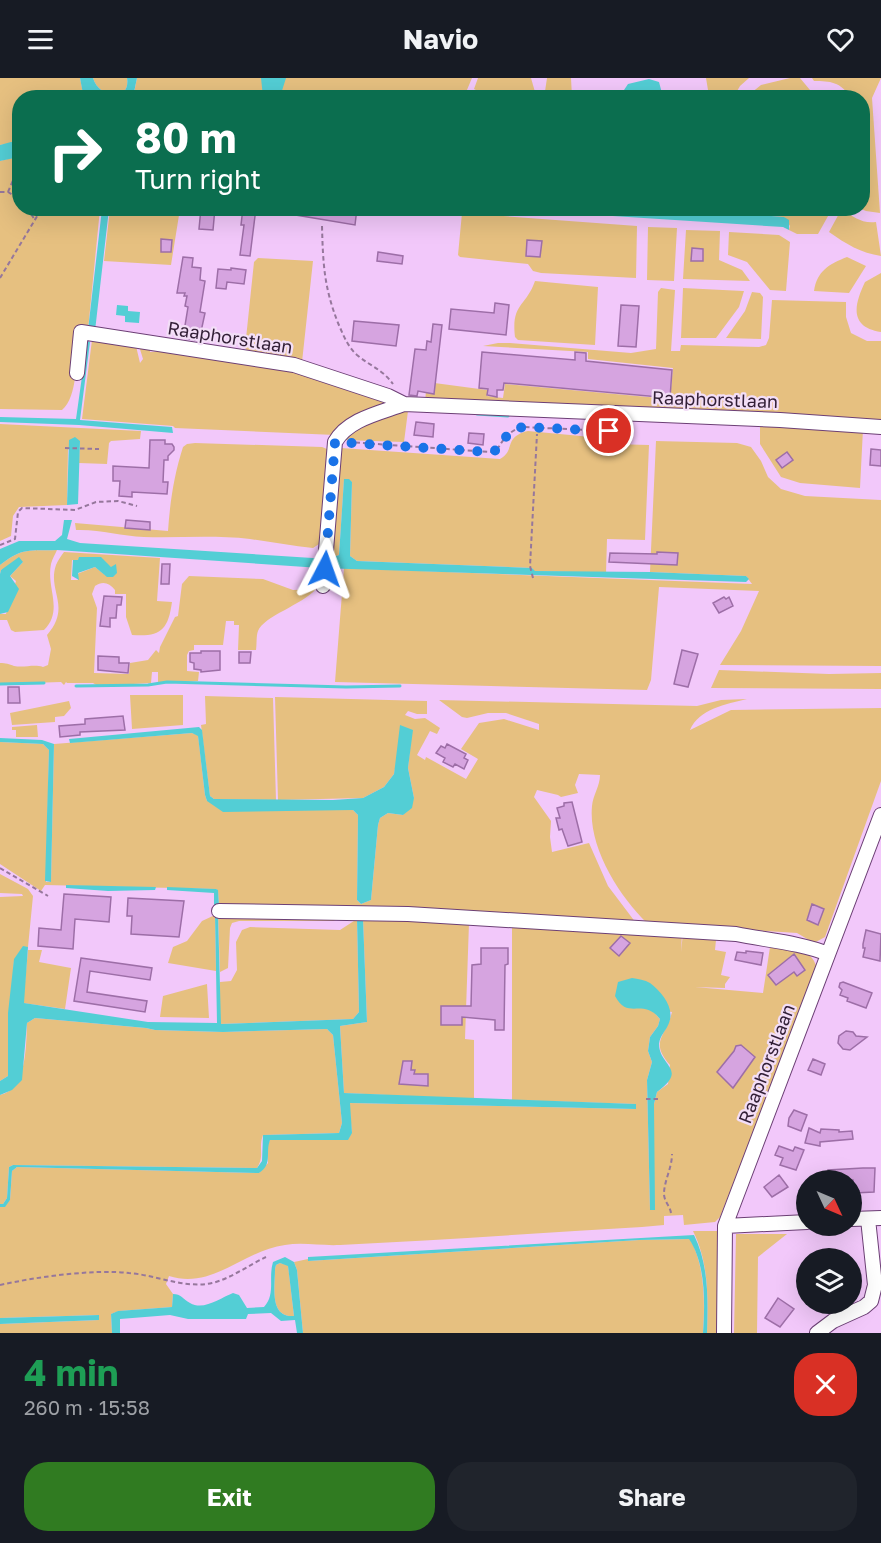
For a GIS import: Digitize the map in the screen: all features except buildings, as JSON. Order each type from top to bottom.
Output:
[{"type":"street","name":"Raaphorstlaan","points":[[77,373],[78,332],[294,365],[388,396],[404,404]]},
{"type":"street","name":"Raaphorstlaan","points":[[333,442],[351,424],[404,404],[881,427]]},
{"type":"street","points":[[323,586],[333,442]]},
{"type":"street","name":"Raaphorstlaan","points":[[724,1333],[724,1226],[881,814]]},
{"type":"street","points":[[219,911],[408,914],[736,934],[811,947],[828,954]]},
{"type":"street","points":[[817,1333],[833,1321],[871,1301],[875,1286],[875,1218]]},
{"type":"street","points":[[724,1226],[796,1223]]},
{"type":"path","points":[[8,192],[12,183]]},
{"type":"path","points":[[0,192],[12,194]]},
{"type":"path","points":[[32,216],[35,220]]},
{"type":"path","points":[[0,278],[37,216]]},
{"type":"path","points":[[322,226],[326,288],[348,344],[357,355],[380,369],[395,387]]},
{"type":"path","points":[[333,442],[490,452],[497,450],[507,434],[523,427],[630,432]]},
{"type":"path","points":[[533,578],[530,566],[537,434]]},
{"type":"path","points":[[66,448],[99,449]]},
{"type":"path","points":[[0,545],[15,539],[18,512],[22,508],[75,510],[96,502],[118,501],[138,506]]},
{"type":"path","points":[[0,868],[48,896]]},
{"type":"path","points":[[646,1098],[658,1099]]},
{"type":"path","points":[[671,1213],[664,1194],[671,1169],[672,1154]]},
{"type":"path","points":[[0,1285],[83,1274],[126,1272],[190,1284],[212,1283],[266,1257]]},
{"type":"shaded area","points":[[0,78],[80,78],[82,90],[12,90],[12,143],[0,145]]},
{"type":"shaded area","points":[[80,78],[93,78],[101,90],[82,90]]},
{"type":"shaded area","points":[[93,78],[127,78],[125,90],[101,90]]},
{"type":"shaded area","points":[[127,78],[137,78],[134,90],[125,90]]},
{"type":"shaded area","points":[[137,78],[472,78],[467,90],[135,90]]},
{"type":"shaded area","points":[[261,78],[286,78],[282,90],[262,90]]},
{"type":"shaded area","points":[[478,78],[531,78],[534,90],[476,90],[474,89]]},
{"type":"shaded area","points":[[547,78],[571,78],[572,90],[545,90]]},
{"type":"shaded area","points":[[706,78],[749,78],[738,90],[708,90]]},
{"type":"shaded area","points":[[800,78],[810,90],[755,90],[761,85]]},
{"type":"shaded area","points":[[812,78],[881,78],[872,98],[880,213],[870,212],[870,90],[845,90],[830,82],[814,81]]},
{"type":"shaded area","points":[[649,79],[659,82],[661,90],[624,90],[628,84]]},
{"type":"shaded area","points":[[12,142],[12,158],[0,161],[0,145]]},
{"type":"shaded area","points":[[12,158],[12,216],[99,216],[88,330],[78,337],[74,387],[62,410],[0,409],[0,161]]},
{"type":"shaded area","points":[[101,216],[108,216],[95,331],[88,330]]},
{"type":"shaded area","points":[[109,216],[179,216],[171,265],[104,261]]},
{"type":"shaded area","points":[[462,216],[502,216],[637,226],[636,278],[541,273],[533,271],[528,264],[458,255]]},
{"type":"shaded area","points":[[612,216],[771,216],[784,217],[789,220],[789,230],[783,227]]},
{"type":"shaded area","points":[[769,216],[828,216],[818,234],[797,234],[789,230],[790,226],[784,217]]},
{"type":"shaded area","points":[[838,216],[852,216],[862,221],[876,222],[881,256],[854,247],[829,232]]},
{"type":"shaded area","points":[[648,227],[677,228],[674,281],[647,280]]},
{"type":"shaded area","points":[[686,230],[720,231],[719,260],[742,270],[750,281],[683,279]]},
{"type":"shaded area","points":[[729,232],[779,235],[790,242],[786,291],[770,290],[747,262],[728,255]]},
{"type":"shaded area","points":[[847,257],[866,266],[849,293],[814,291],[821,273],[835,262]]},
{"type":"shaded area","points":[[258,258],[313,261],[302,362],[250,354],[245,348],[254,262]]},
{"type":"shaded area","points":[[881,273],[881,332],[863,325],[857,314],[857,307],[865,282]]},
{"type":"shaded area","points":[[535,281],[598,287],[595,345],[518,340],[515,337],[514,326],[517,311]]},
{"type":"shaded area","points":[[661,288],[675,290],[671,351],[680,351],[681,345],[759,347],[766,345],[769,338],[772,300],[846,302],[846,317],[851,333],[867,341],[881,341],[881,425],[425,401],[427,382],[487,390],[487,396],[503,398],[505,384],[670,399],[673,368],[588,359],[588,352],[483,346],[510,343],[631,353],[656,349],[658,292]]},
{"type":"shaded area","points":[[683,288],[744,291],[739,307],[716,338],[681,338]]},
{"type":"shaded area","points":[[752,292],[760,293],[763,297],[761,339],[726,338],[745,311]]},
{"type":"shaded area","points":[[117,305],[128,306],[128,311],[140,312],[139,323],[125,322],[125,316],[116,315]]},
{"type":"shaded area","points":[[92,340],[136,346],[140,363],[143,359],[139,346],[150,348],[150,352],[163,351],[292,371],[384,402],[379,409],[335,435],[175,428],[82,419]]},
{"type":"shaded area","points":[[87,341],[90,342],[80,420],[172,427],[173,433],[79,425],[0,422],[0,417],[76,419]]},
{"type":"shaded area","points":[[408,411],[404,442],[342,440],[369,421]]},
{"type":"shaded area","points":[[0,424],[141,431],[140,439],[111,441],[107,464],[79,463],[80,441],[68,449],[67,505],[19,507],[13,516],[11,536],[0,541]]},
{"type":"shaded area","points":[[760,426],[863,429],[860,488],[800,483],[781,477],[760,444]]},
{"type":"shaded area","points":[[528,431],[612,439],[612,444],[649,445],[645,540],[607,539],[606,573],[357,561],[350,556],[352,482],[344,480],[339,555],[328,559],[337,450],[341,448],[500,459],[508,452],[515,437]]},
{"type":"shaded area","points":[[75,437],[80,441],[78,504],[67,505],[69,440]]},
{"type":"shaded area","points":[[656,441],[737,443],[751,447],[768,477],[781,489],[805,496],[881,500],[881,666],[720,665],[741,631],[759,591],[659,587],[651,680],[647,690],[335,682],[344,568],[752,584],[746,576],[650,572]]},
{"type":"shaded area","points":[[195,443],[327,449],[322,542],[313,548],[237,538],[144,537],[76,530],[75,523],[168,531],[173,489],[183,447]]},
{"type":"shaded area","points":[[344,479],[352,482],[350,556],[357,561],[532,568],[535,571],[746,576],[749,579],[746,582],[320,568],[57,550],[33,550],[21,553],[0,565],[0,549],[19,541],[55,541],[62,535],[64,520],[72,520],[67,539],[80,543],[328,559],[339,555]]},
{"type":"shaded area","points":[[33,550],[57,550],[51,562],[54,607],[50,622],[44,630],[15,632],[11,630],[7,620],[0,620],[0,614],[6,614],[16,581],[10,576],[23,562],[1,570],[0,574],[0,565],[21,553]]},
{"type":"shaded area","points":[[64,552],[160,558],[157,601],[172,602],[168,620],[161,630],[150,635],[132,635],[126,617],[126,594],[115,594],[113,587],[105,583],[95,586],[92,594],[97,608],[94,673],[129,674],[130,663],[148,660],[156,650],[159,653],[175,617],[178,616],[182,584],[189,576],[263,579],[293,590],[316,589],[262,626],[257,633],[256,650],[238,650],[239,625],[234,625],[234,621],[226,621],[223,645],[194,645],[194,650],[189,651],[187,655],[187,671],[199,672],[198,681],[158,683],[158,672],[152,672],[151,683],[98,686],[93,683],[66,682],[64,685],[61,682],[0,684],[0,663],[14,666],[43,667],[48,665],[51,649],[47,635],[58,615],[54,574],[56,565]],"holes":[[[72,560],[111,567],[105,575],[95,567],[77,574],[78,580],[71,580]]]},
{"type":"shaded area","points":[[19,557],[23,562],[10,576],[19,589],[8,612],[0,614],[1,570]]},
{"type":"shaded area","points":[[79,557],[101,557],[111,567],[116,564],[117,573],[113,577],[107,577],[95,567],[78,573],[79,580],[72,576],[73,560],[78,560]]},
{"type":"shaded area","points":[[719,670],[829,674],[881,673],[881,689],[711,688]]},
{"type":"shaded area","points":[[130,695],[183,695],[183,725],[132,729]]},
{"type":"shaded area","points":[[205,696],[273,698],[276,800],[214,799],[210,796],[201,725],[206,724]]},
{"type":"shaded area","points":[[275,697],[427,701],[427,714],[408,711],[405,715],[415,719],[425,718],[440,728],[437,734],[430,731],[417,755],[425,760],[426,757],[466,779],[478,759],[461,749],[479,723],[504,719],[539,730],[539,724],[506,713],[462,717],[439,700],[697,706],[721,700],[747,699],[722,705],[706,712],[690,730],[731,710],[881,708],[881,781],[825,937],[814,943],[797,933],[647,923],[616,885],[600,854],[592,822],[592,806],[600,775],[579,774],[575,785],[578,793],[561,797],[537,790],[534,797],[551,821],[552,852],[589,843],[608,886],[636,923],[219,906],[216,889],[45,885],[41,891],[0,864],[0,742],[43,744],[49,750],[46,882],[51,882],[54,744],[192,733],[198,735],[207,801],[294,810],[353,810],[358,815],[357,900],[361,904],[371,900],[380,818],[388,813],[403,815],[414,798],[408,768],[412,730],[398,753],[394,774],[384,787],[363,798],[278,800]]},
{"type":"shaded area","points":[[69,701],[71,708],[64,716],[55,717],[55,722],[12,725],[10,713]]},
{"type":"shaded area","points":[[37,725],[38,737],[16,737],[16,730],[12,730],[12,727]]},
{"type":"shaded area","points":[[400,725],[413,730],[408,768],[414,798],[412,808],[403,815],[388,813],[380,818],[371,900],[361,904],[357,900],[358,815],[353,810],[223,812],[207,801],[198,736],[192,733],[70,743],[69,739],[199,727],[202,730],[210,796],[214,799],[333,800],[363,798],[384,787],[394,774]]},
{"type":"shaded area","points":[[0,738],[42,740],[54,744],[51,882],[45,881],[49,750],[43,744],[0,742]]},
{"type":"shaded area","points":[[0,874],[28,889],[33,896],[28,947],[23,947],[14,960],[8,1076],[0,1081],[0,897],[23,896],[22,894],[0,893]]},
{"type":"shaded area","points":[[66,885],[156,887],[155,890],[108,891],[66,888]]},
{"type":"shaded area","points":[[167,887],[216,889],[219,906],[214,906],[214,893],[167,890]]},
{"type":"shaded area","points":[[218,914],[342,918],[333,921],[239,921],[232,923],[228,968],[220,972]]},
{"type":"shaded area","points":[[218,914],[221,1024],[353,1019],[359,1012],[357,919],[363,919],[367,1022],[340,1026],[344,1093],[636,1104],[636,1109],[350,1103],[352,1133],[348,1140],[270,1140],[266,1166],[259,1173],[17,1167],[12,1171],[10,1200],[5,1207],[0,1207],[0,1204],[3,1204],[7,1198],[9,1167],[13,1165],[257,1168],[262,1161],[263,1135],[339,1133],[342,1123],[333,1035],[327,1029],[223,1032],[155,1030],[35,1018],[27,1023],[22,1080],[12,1090],[0,1095],[0,1081],[8,1076],[8,1013],[14,959],[23,946],[28,947],[24,1003],[148,1022],[217,1023],[215,915]]},
{"type":"shaded area","points":[[215,915],[216,971],[168,963],[173,947],[187,941],[202,921]]},
{"type":"shaded area","points":[[357,919],[359,1012],[353,1019],[220,1024],[220,982],[231,981],[237,970],[236,942],[242,930],[250,927],[340,930]]},
{"type":"shaded area","points":[[363,919],[469,923],[465,1039],[474,1040],[474,1099],[344,1093],[340,1026],[367,1022]]},
{"type":"shaded area","points":[[512,924],[682,933],[681,952],[683,933],[719,940],[716,940],[715,950],[726,952],[721,975],[730,977],[725,988],[695,987],[763,993],[770,947],[805,952],[814,961],[817,968],[720,1217],[715,1222],[684,1225],[683,1215],[664,1216],[664,1225],[642,1227],[340,1245],[285,1245],[270,1248],[214,1274],[200,1278],[185,1279],[169,1276],[166,1284],[173,1294],[172,1307],[119,1311],[111,1314],[112,1333],[0,1333],[0,1324],[99,1320],[99,1315],[0,1318],[0,1207],[10,1200],[12,1171],[17,1167],[259,1173],[268,1163],[267,1146],[270,1140],[352,1133],[349,1103],[636,1109],[636,1104],[512,1100]],"holes":[[[640,1007],[672,1012],[660,1044],[664,1057],[670,1065],[668,1084],[657,1092],[654,1104],[650,1210],[647,1080],[652,1062],[648,1051],[650,1037],[660,1019],[652,1010]]]},
{"type":"shaded area","points":[[28,950],[42,950],[39,962],[71,968],[65,1009],[23,1003]]},
{"type":"shaded area","points":[[632,978],[646,981],[655,987],[669,1006],[670,1012],[669,1023],[659,1044],[663,1058],[672,1073],[671,1078],[657,1092],[654,1104],[655,1210],[650,1210],[647,1080],[652,1062],[648,1051],[650,1037],[660,1019],[647,1010],[625,1007],[615,996],[618,982]]},
{"type":"shaded area","points":[[207,984],[209,1018],[160,1017],[163,996]]},
{"type":"shaded area","points":[[35,1018],[155,1030],[223,1032],[327,1029],[333,1035],[342,1123],[339,1133],[263,1135],[261,1160],[257,1168],[13,1165],[9,1167],[7,1198],[3,1204],[0,1204],[0,1095],[9,1091],[20,1076],[25,1054],[27,1023]]},
{"type":"shaded area","points":[[693,1231],[720,1231],[721,1333],[707,1333],[705,1268]]},
{"type":"shaded area","points":[[736,1234],[787,1234],[758,1257],[757,1333],[734,1333]]},
{"type":"shaded area","points":[[694,1235],[705,1270],[707,1333],[703,1333],[704,1297],[699,1260],[689,1239],[639,1240],[308,1261],[308,1257]]},
{"type":"shaded area","points":[[690,1239],[699,1260],[701,1272],[704,1297],[703,1333],[303,1333],[297,1270],[294,1262],[308,1259],[308,1261],[639,1240]]},
{"type":"shaded area","points":[[285,1257],[294,1262],[297,1270],[303,1333],[297,1333],[295,1320],[281,1321],[271,1313],[248,1314],[246,1319],[188,1319],[170,1315],[120,1319],[120,1333],[112,1333],[111,1314],[118,1311],[172,1307],[173,1294],[201,1306],[233,1293],[239,1295],[247,1308],[264,1307],[270,1297],[273,1262]],"holes":[[[280,1263],[288,1266],[294,1316],[280,1312],[275,1300],[276,1265]]]},
{"type":"shaded area","points":[[280,1263],[288,1265],[294,1316],[280,1312],[275,1300],[275,1269]]},
{"type":"shaded area","points":[[99,1315],[99,1320],[0,1324],[0,1318]]},
{"type":"waterway","points":[[477,414],[508,416]]},
{"type":"waterway","points":[[76,686],[148,685],[167,682],[346,687],[400,686]]},
{"type":"waterway","points":[[0,684],[44,683]]},
{"type":"route","points":[[325,569],[335,442],[490,452],[497,450],[507,434],[523,427],[609,431]]}]
